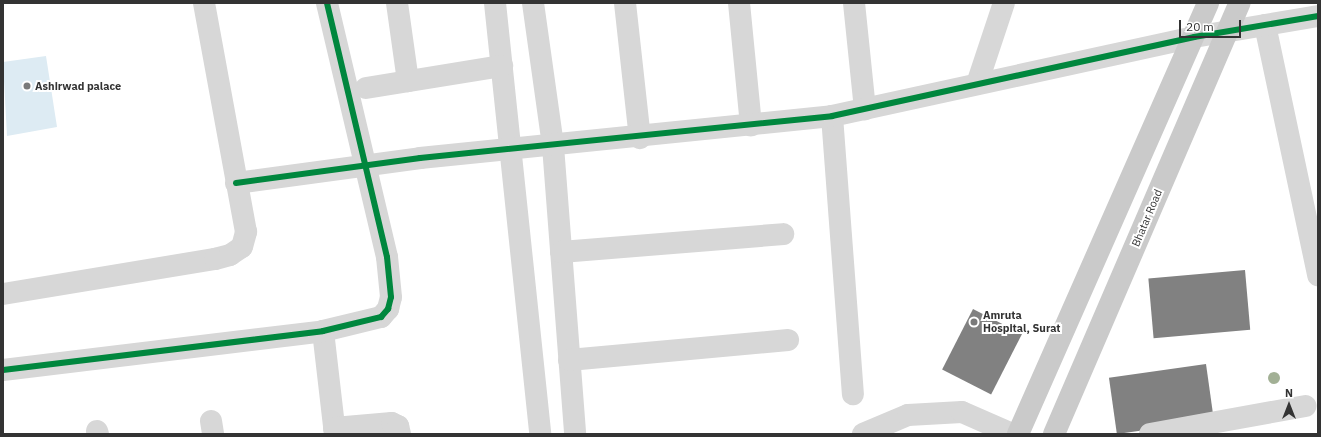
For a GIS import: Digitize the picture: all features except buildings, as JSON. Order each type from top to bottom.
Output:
[{"type":"main road","points":[[1018,434],[1208,3]]},
{"type":"main road","name":"Bhatar Road","points":[[1054,434],[1240,3]]},
{"type":"street","points":[[3,294],[230,255],[242,247],[246,232],[204,3]]},
{"type":"street","points":[[3,370],[323,331],[371,321],[388,309],[391,291],[387,257],[327,3]]},
{"type":"street","points":[[397,3],[408,81]]},
{"type":"street","points":[[495,3],[540,434]]},
{"type":"street","points":[[533,3],[553,146],[575,434]]},
{"type":"street","points":[[625,3],[640,138]]},
{"type":"street","points":[[739,3],[751,125]]},
{"type":"street","points":[[854,3],[865,109]]},
{"type":"street","points":[[978,84],[1004,3]]},
{"type":"street","points":[[236,183],[365,165],[510,148],[553,146],[640,138],[832,116],[1194,36],[1228,32],[1318,16]]},
{"type":"street","points":[[1265,25],[1318,275]]},
{"type":"street","points":[[366,88],[502,66]]},
{"type":"street","points":[[832,116],[852,394]]},
{"type":"street","points":[[561,252],[783,234]]},
{"type":"street","points":[[323,331],[335,431],[392,423],[398,426],[400,434]]},
{"type":"street","points":[[569,360],[788,340]]},
{"type":"street","points":[[1150,434],[1306,406]]},
{"type":"street","points":[[863,434],[908,415],[962,412],[1012,434]]},
{"type":"shaded area","name":"Ashirwad palace","points":[[46,56],[57,127],[7,136],[3,62]]},
{"type":"cycle path","points":[[3,370],[323,331],[381,317],[388,309],[391,297],[387,257],[327,3]]},
{"type":"cycle path","points":[[236,183],[420,158],[832,116],[1194,37],[1318,16]]},
{"type":"place","name":"Ashirwad palace","points":[[27,86]]},
{"type":"place","name":"Amruta Hospital, Surat","points":[[974,322]]}]
